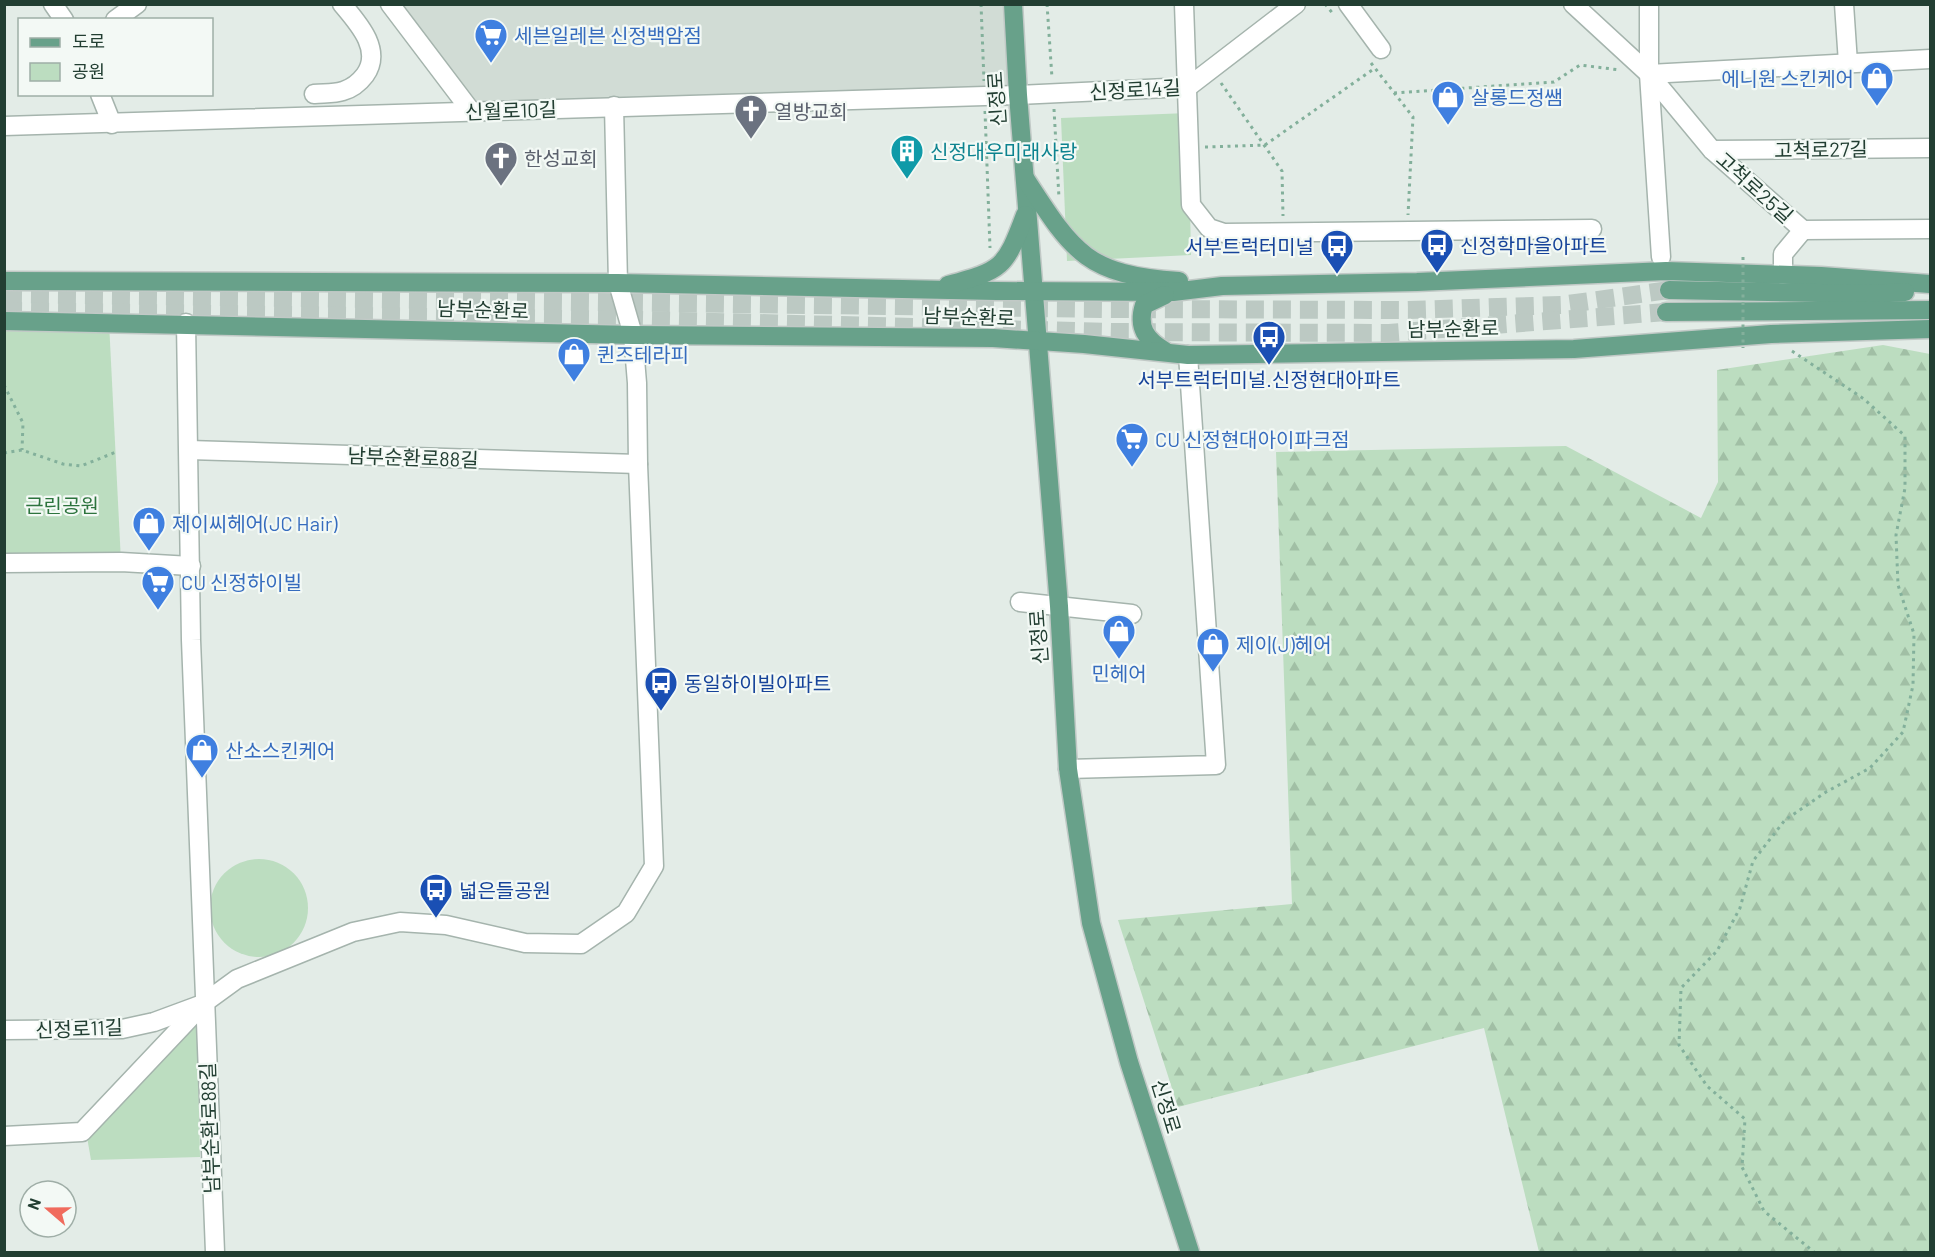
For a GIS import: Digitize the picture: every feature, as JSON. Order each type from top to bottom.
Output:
[{"type":"main road","name":"신정로","points":[[1013,4],[1024,177],[1059,606],[1068,769],[1091,922],[1130,1062],[1190,1252]]},
{"type":"main road","points":[[1024,177],[1069,241],[1083,254],[1106,269],[1138,278],[1222,286]]},
{"type":"main road","points":[[929,290],[993,271],[1003,263],[1015,243],[1027,211]]},
{"type":"main road","name":"남부순환로","points":[[4,280],[618,283],[929,290],[1173,292],[1222,286],[1417,282],[1666,271],[1930,284]]},
{"type":"main road","points":[[1669,290],[1873,294],[1930,290]]},
{"type":"main road","points":[[1166,352],[1150,343],[1145,335],[1140,316],[1144,305],[1173,292]]},
{"type":"main road","points":[[1666,312],[1930,310]]},
{"type":"main road","name":"남부순환로","points":[[4,321],[186,323],[633,335],[993,338],[1188,355],[1574,349],[1772,333],[1930,329]]},
{"type":"street","points":[[53,4],[63,18]]},
{"type":"street","points":[[118,18],[137,4]]},
{"type":"street","points":[[314,94],[341,92],[357,85],[370,68],[371,46],[359,23],[342,4]]},
{"type":"street","points":[[390,4],[471,111]]},
{"type":"street","points":[[1184,4],[1191,205],[1209,228],[1224,233],[1592,229]]},
{"type":"street","name":"신정로14길","points":[[1018,95],[1188,87],[1296,4]]},
{"type":"street","points":[[1348,4],[1374,54]]},
{"type":"street","points":[[1573,4],[1649,74],[1930,59]]},
{"type":"street","points":[[1649,4],[1649,74],[1661,257]]},
{"type":"street","points":[[1844,4],[1848,63]]},
{"type":"street","name":"고척로25길","points":[[1649,74],[1712,150],[1803,230],[1930,229]]},
{"type":"street","name":"신월로10길","points":[[4,126],[1018,95]]},
{"type":"street","points":[[101,96],[112,124]]},
{"type":"street","points":[[4,1136],[82,1132],[204,1003],[237,979],[353,932],[400,922],[446,925],[525,943],[581,944],[626,913],[654,866],[638,464],[637,383],[633,335],[618,283],[614,106]]},
{"type":"street","name":"고척로27길","points":[[1712,150],[1930,148]]},
{"type":"street","points":[[1783,275],[1783,254],[1803,230]]},
{"type":"street","points":[[4,562],[121,562],[191,566],[186,323]]},
{"type":"street","points":[[1068,769],[1216,765],[1188,355]]},
{"type":"street","name":"남부순환로88길","points":[[189,450],[638,464]]},
{"type":"street","name":"남부순환로88길","points":[[191,566],[191,640],[214,1252]]},
{"type":"street","points":[[1020,602],[1132,614]]},
{"type":"street","name":"신정로11길","points":[[4,1030],[122,1029],[154,1022],[204,1003]]},
{"type":"path","points":[[981,4],[990,248],[983,254]]},
{"type":"path","points":[[1047,4],[1059,199]]},
{"type":"path","points":[[1325,4],[1340,23]]},
{"type":"path","points":[[1374,54],[1375,68],[1413,117],[1408,215]]},
{"type":"path","points":[[1394,93],[1554,82],[1580,65],[1649,74]]},
{"type":"path","points":[[1189,148],[1264,145],[1375,68]]},
{"type":"path","points":[[1211,70],[1282,171],[1283,232]]},
{"type":"path","points":[[1743,257],[1743,348]]},
{"type":"path","points":[[1772,333],[1786,348],[1817,365],[1864,399],[1905,436],[1905,488],[1896,535],[1898,585],[1914,634],[1913,685],[1903,732],[1870,768],[1826,792],[1785,820],[1754,861],[1740,908],[1716,951],[1682,988],[1679,1045],[1707,1086],[1744,1119],[1742,1167],[1764,1211],[1814,1252]]},
{"type":"path","points":[[4,385],[23,423],[22,450]]},
{"type":"path","points":[[4,453],[22,450],[81,466],[116,452]]},
{"type":"shaded area","points":[[390,5],[1013,5],[1018,95],[471,111]]},
{"type":"green space","points":[[1188,113],[1191,255],[1067,261],[1061,118]]},
{"type":"green space","name":"근린공원","points":[[5,321],[109,322],[121,562],[5,563]]},
{"type":"green space","points":[[1883,345],[1930,354],[1930,1252],[1539,1252],[1484,1028],[1178,1107],[1118,920],[1292,904],[1276,452],[1566,446],[1701,518],[1718,482],[1717,370]]},
{"type":"green space","points":[[259,859],[278,863],[293,874],[304,889],[308,908],[304,927],[293,942],[278,953],[259,957],[240,953],[225,942],[214,927],[210,908],[214,889],[225,874],[240,863]]},
{"type":"green space","points":[[197,1025],[200,1157],[91,1160],[87,1137]]},
{"type":"tunnel","points":[[4,294],[1108,309],[1408,310],[1561,305],[1669,290]]},
{"type":"tunnel","points":[[4,311],[640,320],[1113,332],[1389,333],[1666,312]]},
{"type":"place","name":"세븐일레븐 신정백암점","points":[[491,64]]},
{"type":"place","name":"에니원 스킨케어","points":[[1877,107]]},
{"type":"place","name":"살롱드정쌤","points":[[1448,126]]},
{"type":"place","name":"열방교회","points":[[751,140]]},
{"type":"place","name":"신정대우미래사랑","points":[[907,180]]},
{"type":"place","name":"한성교회","points":[[501,187]]},
{"type":"place","name":"신정학마을아파트","points":[[1437,274]]},
{"type":"place","name":"서부트럭터미널","points":[[1337,275]]},
{"type":"place","name":"서부트럭터미널.신정현대아파트","points":[[1269,366]]},
{"type":"place","name":"퀸즈테라피","points":[[574,383]]},
{"type":"place","name":"CU 신정현대아이파크점","points":[[1132,468]]},
{"type":"place","name":"제이씨헤어(JC Hair)","points":[[149,552]]},
{"type":"place","name":"CU 신정하이빌","points":[[158,611]]},
{"type":"place","name":"민헤어","points":[[1119,660]]},
{"type":"place","name":"제이(J)헤어","points":[[1213,673]]},
{"type":"place","name":"동일하이빌아파트","points":[[661,712]]},
{"type":"place","name":"산소스킨케어","points":[[202,779]]},
{"type":"place","name":"넓은들공원","points":[[436,919]]}]
